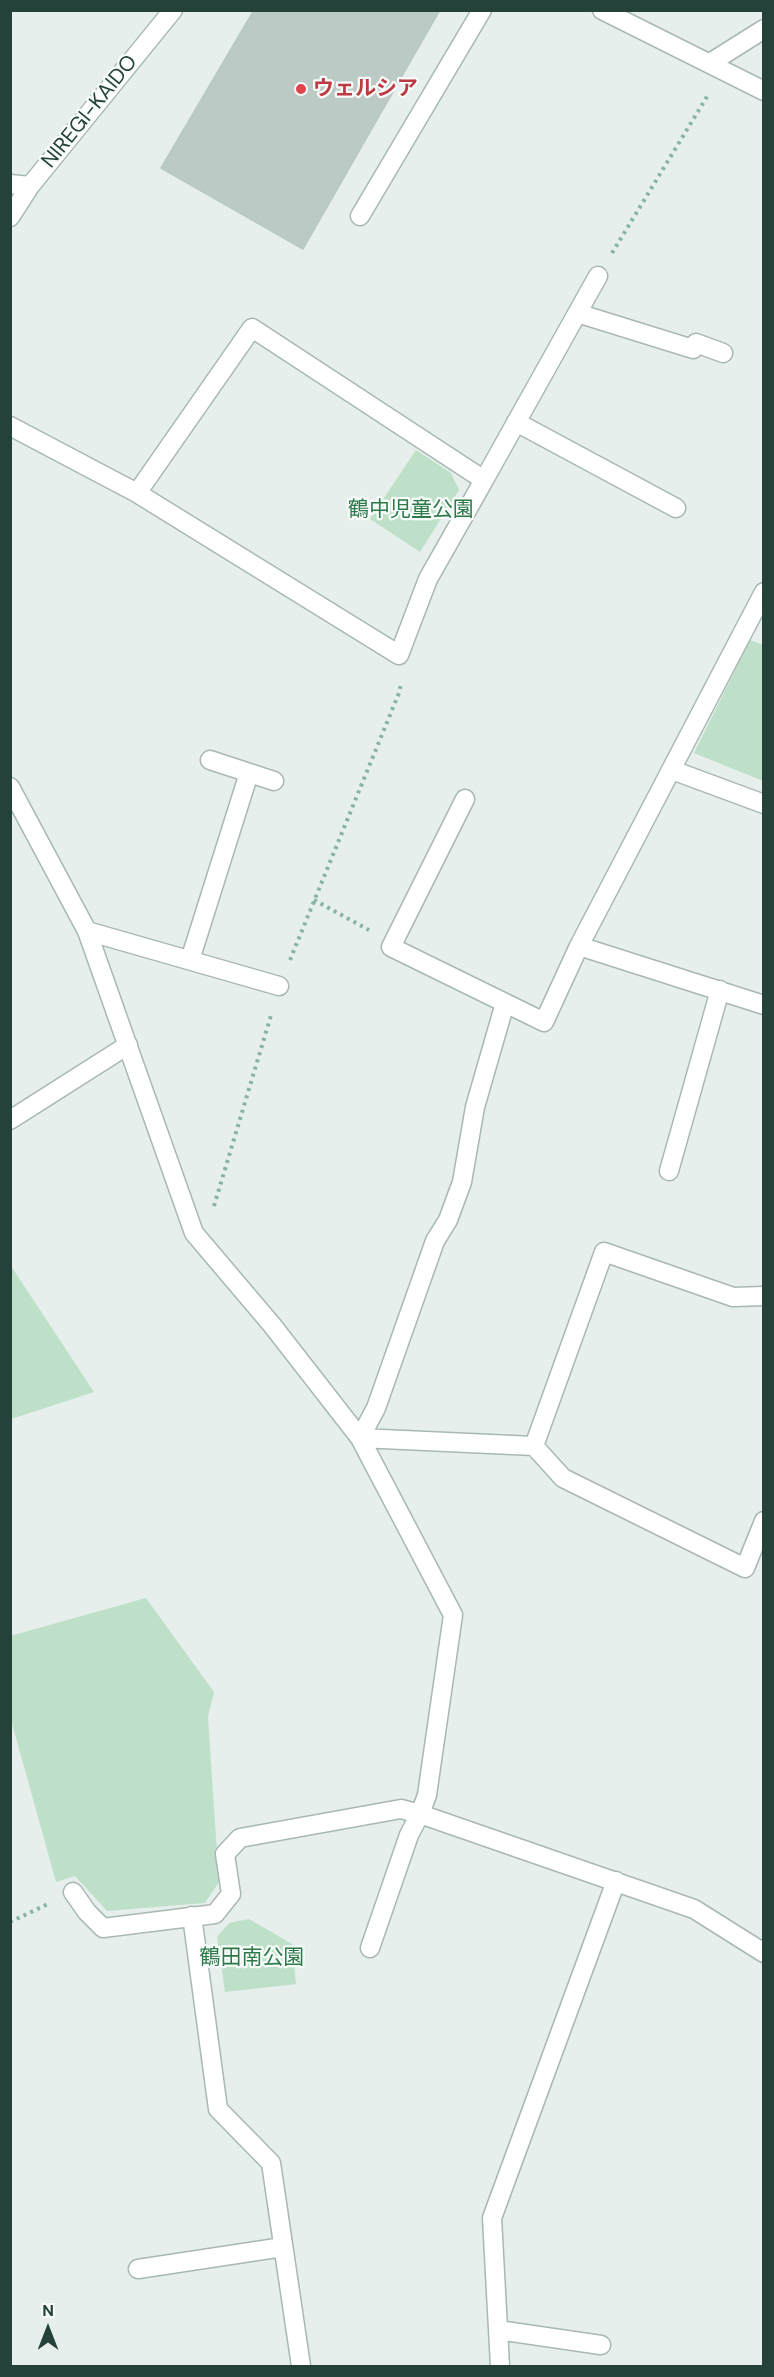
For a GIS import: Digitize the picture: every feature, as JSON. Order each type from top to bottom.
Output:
[{"type":"street","name":"NIREGI-KAIDO","points":[[10,217],[30,186],[173,10]]},
{"type":"street","points":[[360,216],[482,10]]},
{"type":"street","points":[[602,10],[764,91]]},
{"type":"street","points":[[716,67],[764,29]]},
{"type":"street","points":[[10,184],[30,186]]},
{"type":"street","points":[[10,426],[137,493],[399,656],[428,579],[598,276]]},
{"type":"street","points":[[577,313],[693,349],[696,343],[723,353]]},
{"type":"street","points":[[137,493],[252,328],[484,480]]},
{"type":"street","points":[[516,422],[676,508]]},
{"type":"street","points":[[465,799],[391,947],[544,1022],[579,946],[672,770],[759,616],[764,592]]},
{"type":"street","points":[[210,760],[274,781]]},
{"type":"street","points":[[672,770],[764,804]]},
{"type":"street","points":[[190,960],[249,773]]},
{"type":"street","points":[[10,787],[87,931],[194,1233],[272,1325],[360,1438],[453,1615],[427,1795],[409,1834],[370,1948]]},
{"type":"street","points":[[87,931],[279,986]]},
{"type":"street","points":[[579,946],[764,1005]]},
{"type":"street","points":[[669,1171],[720,990]]},
{"type":"street","points":[[360,1438],[376,1408],[435,1241],[448,1220],[462,1182],[475,1107],[505,1003]]},
{"type":"street","points":[[10,1120],[128,1045]]},
{"type":"street","points":[[534,1446],[604,1252],[733,1296],[764,1296]]},
{"type":"street","points":[[360,1438],[534,1446],[563,1478],[745,1568],[764,1521]]},
{"type":"street","points":[[73,1892],[87,1912],[103,1928],[216,1914],[231,1894],[225,1854],[240,1838],[401,1809],[694,1909],[764,1953]]},
{"type":"street","points":[[500,2367],[492,2218],[616,1881]]},
{"type":"street","points":[[192,1916],[218,2109],[271,2163],[301,2367]]},
{"type":"street","points":[[138,2269],[283,2247]]},
{"type":"street","points":[[498,2330],[601,2345]]},
{"type":"path","points":[[598,276],[716,67]]},
{"type":"path","points":[[203,1244],[279,986],[399,693],[402,673],[399,656]]},
{"type":"path","points":[[315,900],[393,943]]},
{"type":"path","points":[[764,1791],[764,1796]]},
{"type":"path","points":[[10,1922],[73,1892]]},
{"type":"green space","name":"鶴中児童公園","points":[[416,450],[451,473],[459,490],[420,552],[370,519]]},
{"type":"green space","points":[[750,640],[763,645],[763,781],[694,753]]},
{"type":"green space","points":[[11,1266],[94,1392],[10,1419]]},
{"type":"green space","points":[[146,1598],[214,1692],[208,1717],[219,1882],[205,1903],[107,1911],[75,1876],[56,1882],[11,1720],[10,1636]]},
{"type":"green space","name":"鶴田南公園","points":[[249,1919],[292,1944],[296,1984],[225,1992],[217,1937],[229,1923]]},
{"type":"building","name":"ウェルシア","points":[[254,10],[440,10],[303,249],[161,168]]},
{"type":"place","name":"ウェルシア","points":[[301,89]]}]
